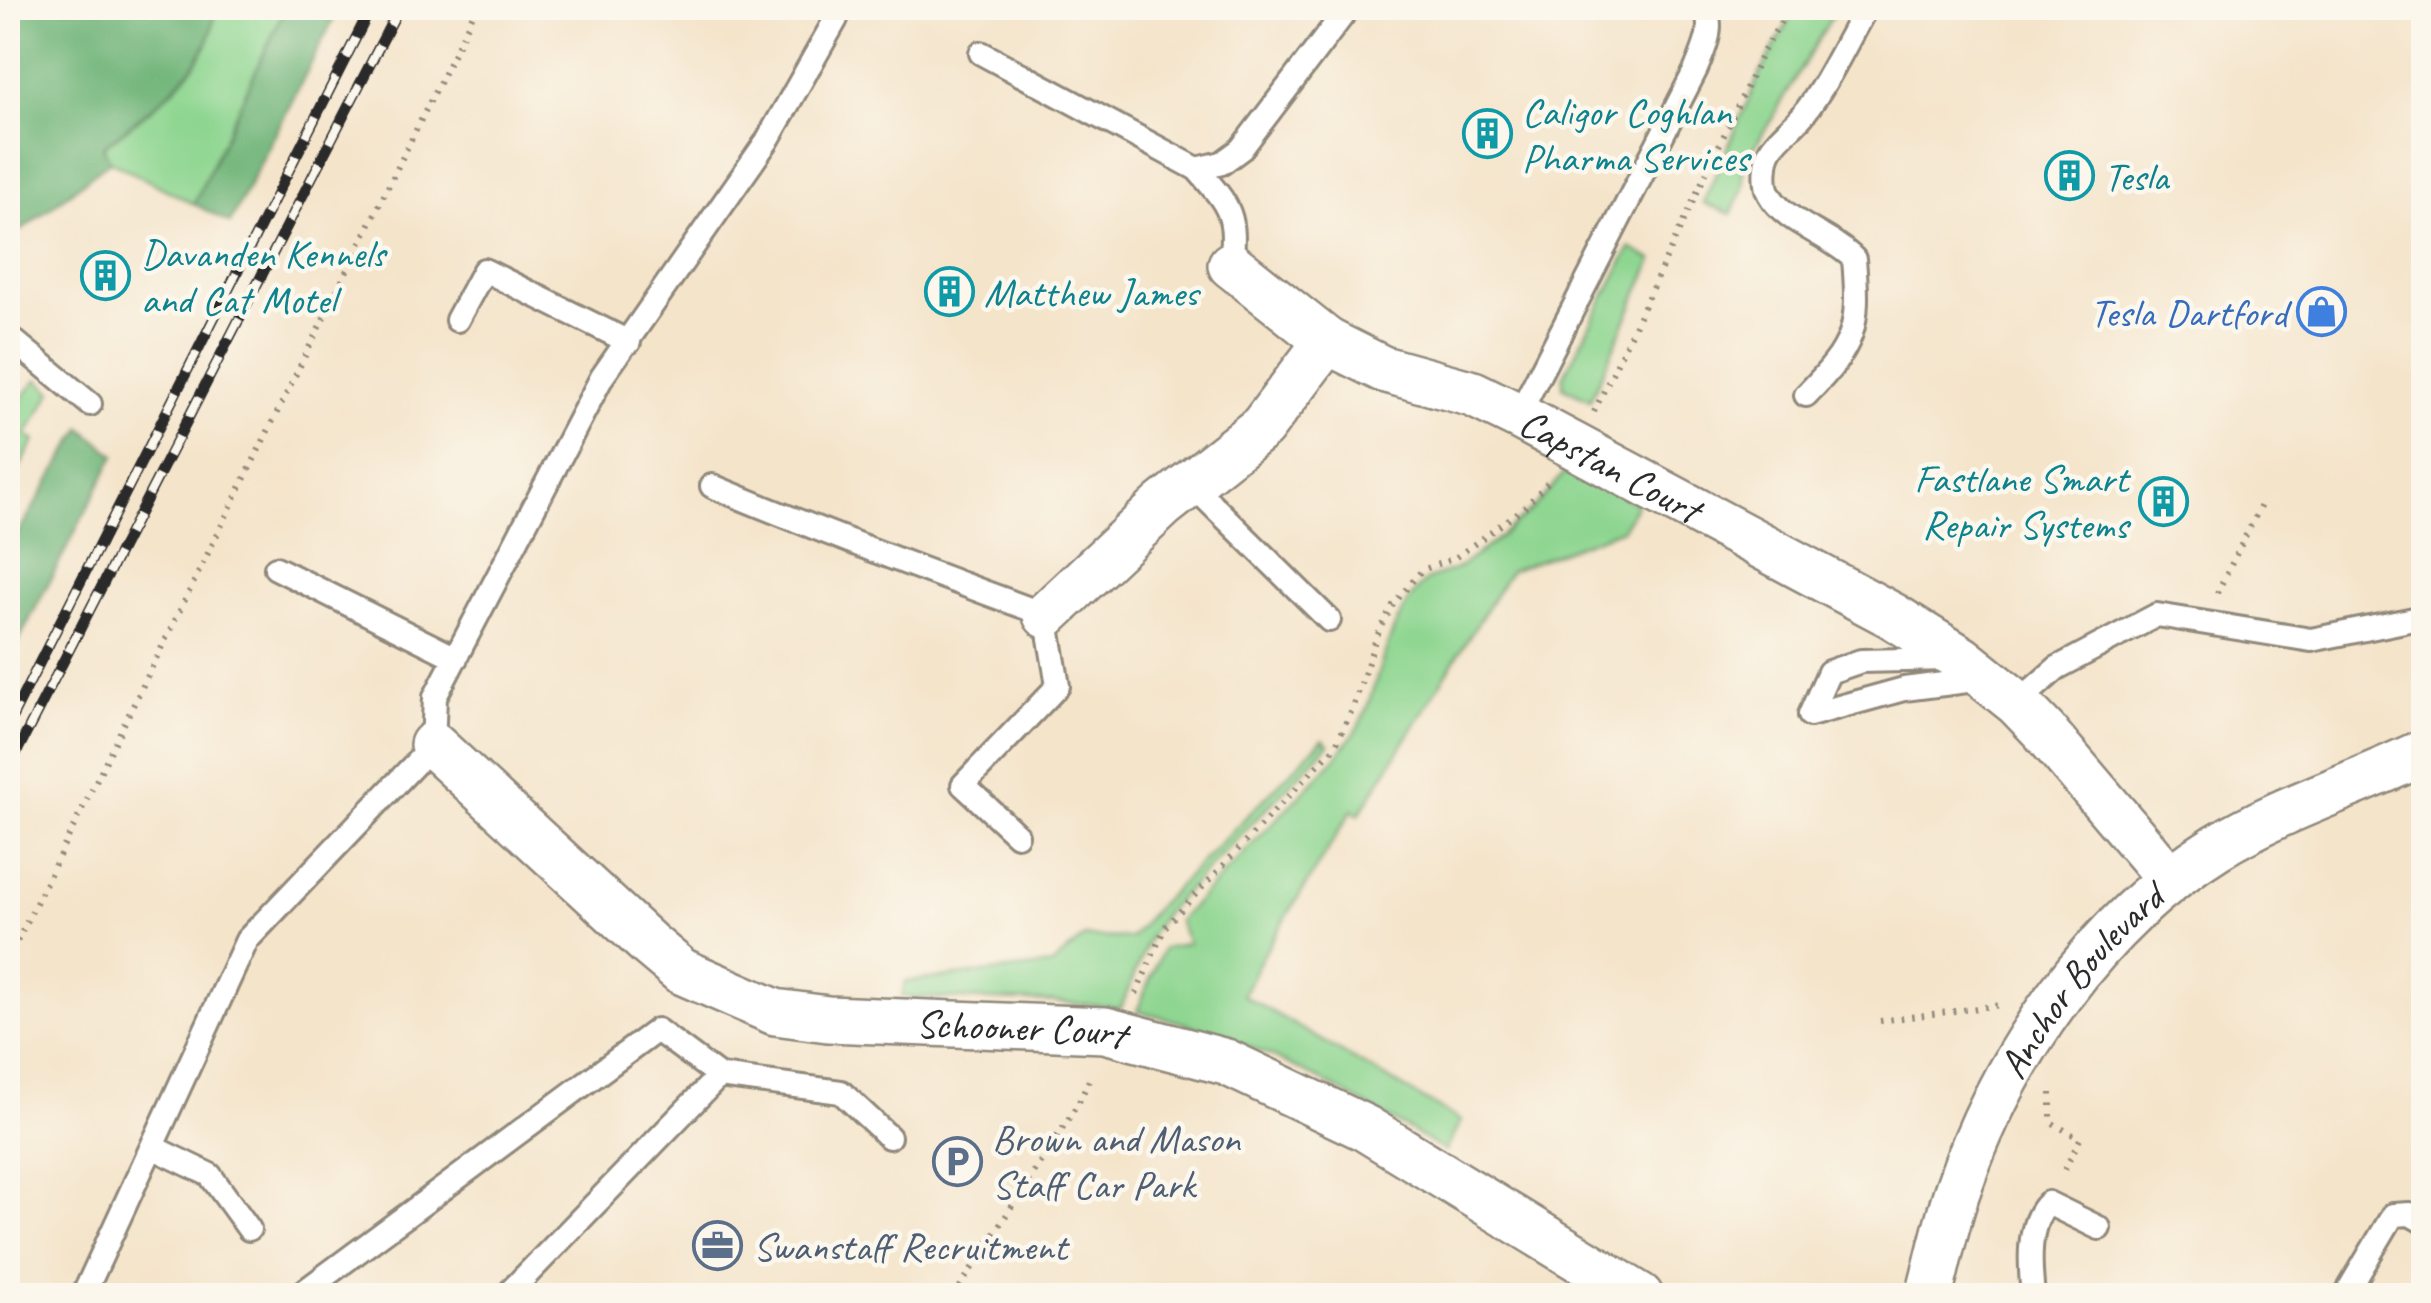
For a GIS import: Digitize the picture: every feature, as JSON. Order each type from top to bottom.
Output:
[{"type":"street","name":"Capstan Court","points":[[1231,265],[1327,341],[1383,370],[1473,394],[1893,616],[1990,680],[2169,878]]},
{"type":"street","points":[[1046,615],[1162,505],[1262,427],[1327,341]]},
{"type":"street","name":"Schooner Court","points":[[433,745],[650,945],[681,971],[713,987],[774,1012],[828,1018],[1112,1030],[1226,1062],[1365,1128],[1640,1296]]},
{"type":"street","name":"Anchor Boulevard","points":[[1929,1296],[1958,1187],[1987,1114],[2027,1042],[2091,956],[2169,878],[2221,845],[2424,752]]},
{"type":"street","name":"Anchor Boulevard","points":[[2366,780],[2424,779]]},
{"type":"lane","points":[[1197,170],[1222,164],[1241,149],[1348,8]]},
{"type":"lane","points":[[1518,416],[1696,68],[1708,30],[1710,18],[1706,8]]},
{"type":"lane","points":[[1806,395],[1851,342],[1856,308],[1854,259],[1838,244],[1796,222],[1766,191],[1769,151],[1804,113],[1866,8]]},
{"type":"lane","points":[[83,1296],[247,940],[433,745],[436,696],[602,377],[767,141],[836,19]]},
{"type":"lane","points":[[981,54],[1197,170],[1230,209],[1234,236],[1231,265]]},
{"type":"lane","points":[[457,320],[484,270],[629,342]]},
{"type":"lane","points":[[8,336],[90,404]]},
{"type":"lane","points":[[1190,483],[1330,620]]},
{"type":"lane","points":[[712,486],[886,553],[946,581],[1046,615],[1058,686],[963,785],[1018,835]]},
{"type":"lane","points":[[276,568],[456,658]]},
{"type":"lane","points":[[1990,680],[1861,662],[1828,672],[1810,714],[1904,689],[1990,680],[2058,668],[2157,614],[2311,640],[2424,616]]},
{"type":"lane","points":[[300,1295],[657,1030],[719,1076],[842,1092],[888,1137]]},
{"type":"lane","points":[[506,1296],[719,1076]]},
{"type":"lane","points":[[152,1147],[210,1175],[249,1228]]},
{"type":"lane","points":[[2033,1296],[2030,1262],[2039,1212],[2048,1203],[2099,1228]]},
{"type":"lane","points":[[2344,1296],[2393,1216],[2410,1214],[2424,1222]]},
{"type":"path","points":[[8,960],[476,8]]},
{"type":"path","points":[[954,1296],[1078,1104],[1165,927],[1335,747],[1353,708],[1376,638],[1394,604],[1422,570],[1454,558],[1524,508],[1577,446],[1762,52],[1789,8]]},
{"type":"path","points":[[2203,621],[2262,503]]},
{"type":"path","points":[[1880,1021],[2006,1004],[2000,1014]]},
{"type":"path","points":[[2048,1203],[2080,1139],[2051,1122],[2051,1090]]},
{"type":"green space","points":[[8,8],[213,8],[212,29],[204,49],[157,104],[103,147],[110,161],[22,230],[8,231]]},
{"type":"green space","points":[[213,8],[285,8],[194,204],[110,161],[102,148],[157,104],[191,69],[212,29]]},
{"type":"green space","points":[[285,8],[339,8],[230,223],[194,204]]},
{"type":"green space","points":[[1796,8],[1837,8],[1743,167],[1744,186],[1731,214],[1703,203],[1760,73]]},
{"type":"green space","points":[[1630,248],[1653,260],[1590,400],[1563,387],[1563,377]]},
{"type":"green space","points":[[37,379],[52,392],[26,435],[35,441],[8,487],[8,409],[16,406]]},
{"type":"green space","points":[[82,428],[115,455],[8,661],[8,549]]},
{"type":"green space","points":[[1569,467],[1637,504],[1622,529],[1510,571],[1359,815],[1352,810],[1263,955],[1243,995],[1461,1121],[1445,1151],[1333,1087],[1260,1051],[1137,1011],[1163,948],[1188,943],[1178,921],[1330,764],[1354,733],[1365,713],[1388,643],[1414,593],[1426,581],[1461,566],[1505,533]]},
{"type":"green space","points":[[1323,739],[1329,744],[1164,914],[1150,936],[1121,1008],[902,997],[905,982],[1052,965],[1084,937],[1131,938]]},
{"type":"railway","points":[[8,725],[371,8]]},
{"type":"railway","points":[[8,769],[399,8]]},
{"type":"place","name":"Caligor Coghlan Pharma Services","points":[[1487,134]]},
{"type":"place","name":"Tesla","points":[[2069,176]]},
{"type":"place","name":"Davanden Kennels and Cat Motel","points":[[106,276]]},
{"type":"place","name":"Matthew James","points":[[949,292]]},
{"type":"place","name":"Tesla Dartford","points":[[2322,312]]},
{"type":"place","name":"Fastlane Smart Repair Systems","points":[[2163,501]]},
{"type":"place","name":"Brown and Mason Staff Car Park","points":[[957,1161]]},
{"type":"place","name":"Swanstaff Recruitment","points":[[718,1246]]}]
